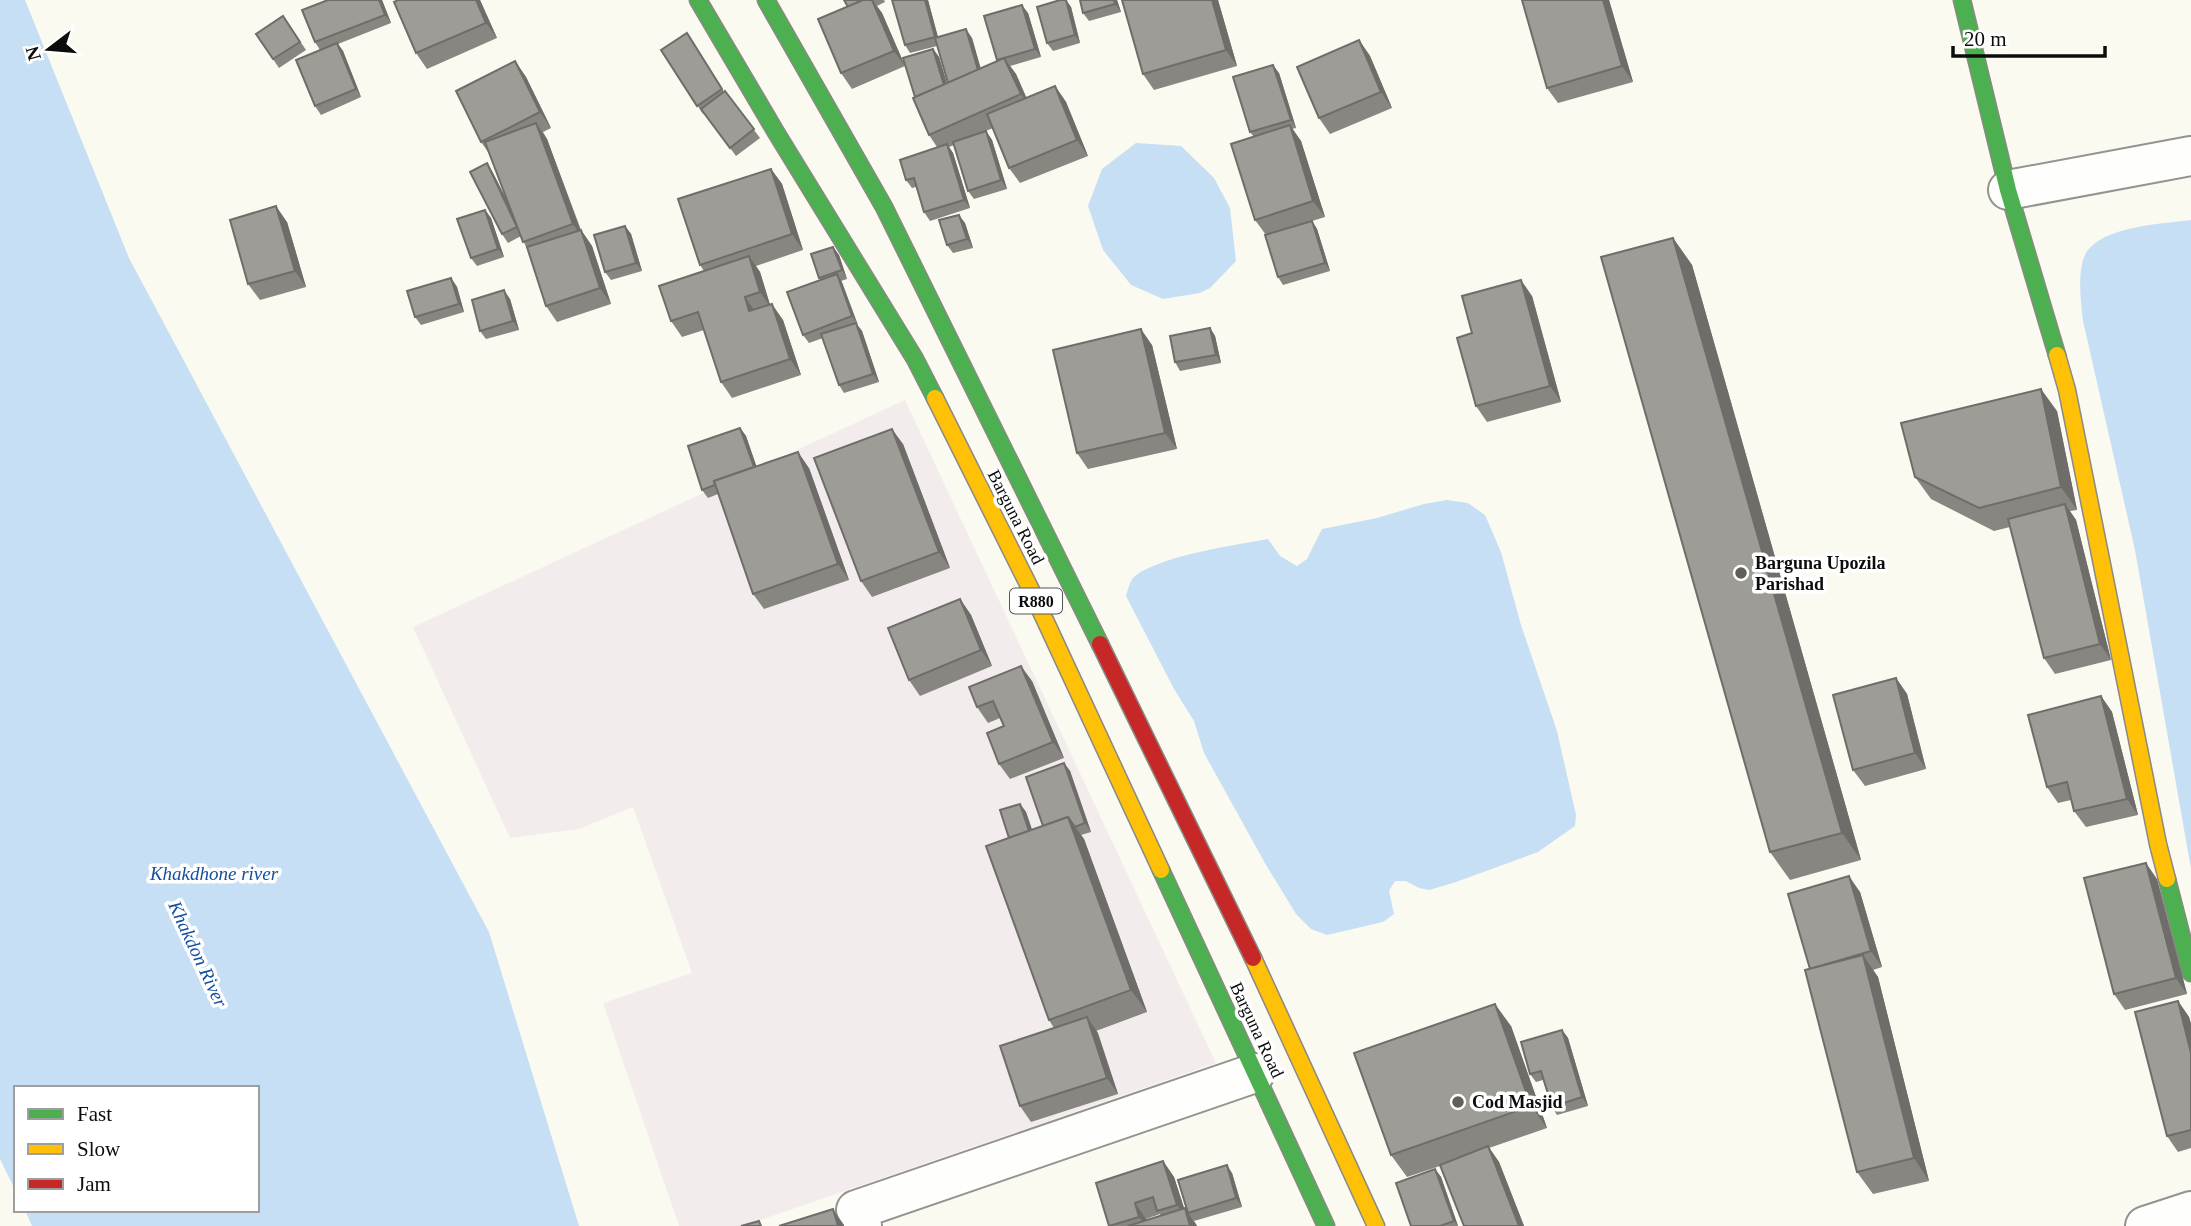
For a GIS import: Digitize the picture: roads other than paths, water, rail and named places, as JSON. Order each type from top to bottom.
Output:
[{"type":"main road","name":"Barguna Road","points":[[698,0],[915,359],[1031,590],[1326,1226]]},
{"type":"main road","name":"Barguna Road","points":[[766,0],[884,208],[982,402],[1228,904],[1376,1226]]},
{"type":"main road","points":[[1962,0],[2008,190],[2067,390],[2158,844],[2191,973]]},
{"type":"street","points":[[2008,190],[2191,156]]},
{"type":"street","points":[[862,1226],[856,1210],[1255,1073]]},
{"type":"street","points":[[2145,1226],[2191,1211]]},
{"type":"water","name":"Khakdhone river","points":[[0,0],[25,0],[129,258],[489,932],[579,1226],[32,1226],[26,1212],[259,1212],[259,1086],[14,1086],[14,1188],[0,1159]]},
{"type":"water","points":[[1136,143],[1181,146],[1214,178],[1230,208],[1236,261],[1210,288],[1200,293],[1163,299],[1131,285],[1103,250],[1088,206],[1102,169]]},
{"type":"water","points":[[2191,220],[2191,869],[2135,550],[2083,321],[2080,288],[2085,255],[2093,245],[2104,238],[2133,228]]},
{"type":"water","points":[[1447,500],[1468,503],[1485,515],[1501,552],[1521,625],[1557,731],[1576,815],[1575,826],[1538,852],[1453,883],[1429,890],[1406,881],[1395,881],[1389,891],[1394,914],[1383,922],[1327,935],[1311,929],[1296,914],[1266,865],[1204,753],[1194,721],[1174,689],[1126,596],[1135,576],[1179,557],[1268,539],[1280,556],[1297,566],[1307,559],[1322,529]]},
{"type":"place","name":"Barguna Upozila Parishad","points":[[1741,573]]},
{"type":"place","name":"Cod Masjid","points":[[1458,1102]]},
{"type":"water label","name":"Khakdon River","points":[[198,954]]}]
